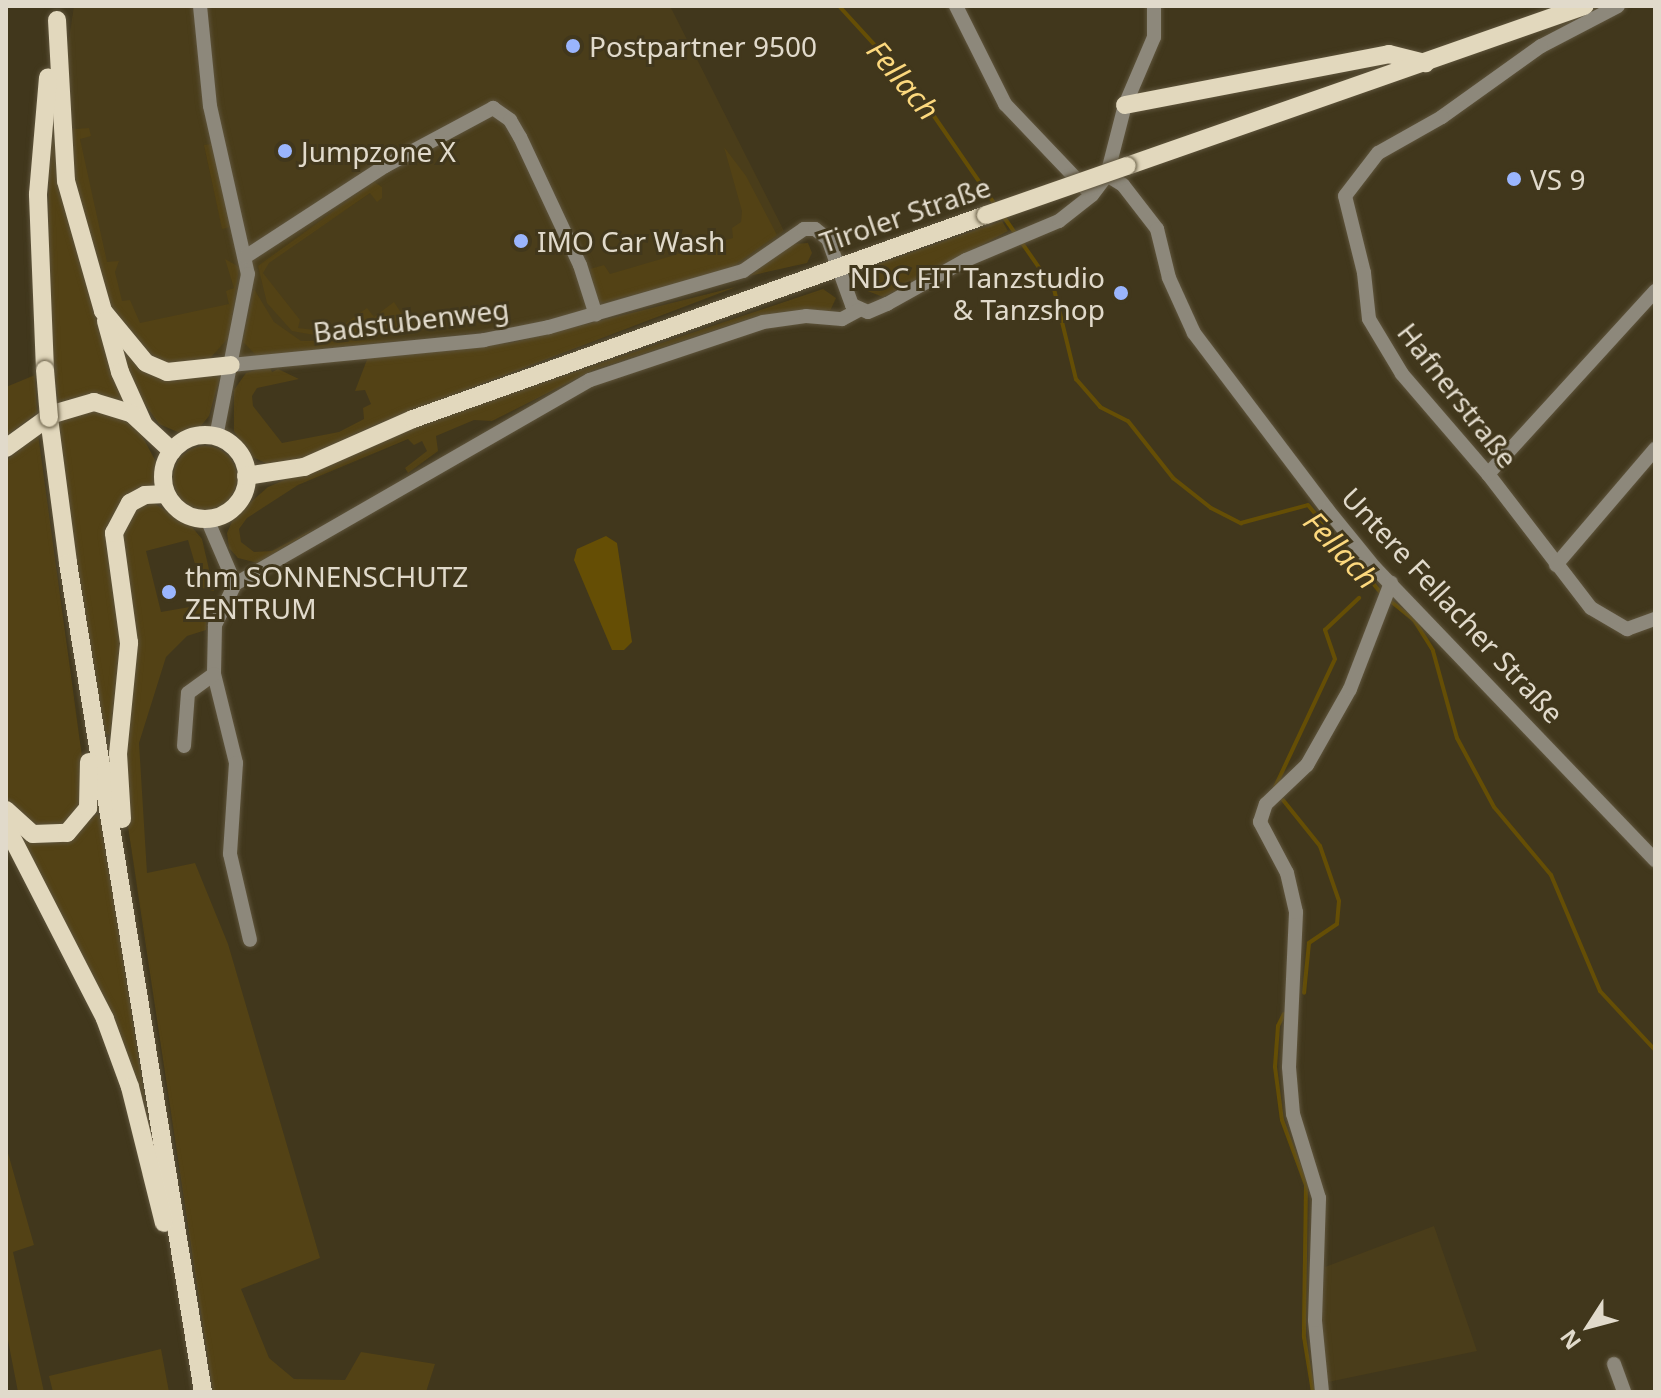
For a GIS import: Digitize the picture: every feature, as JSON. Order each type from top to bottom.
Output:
[{"type":"main road","name":"Tiroler Straße","points":[[246,476],[304,467],[413,419],[1585,6]]},
{"type":"main road","points":[[58,13],[66,181],[120,372],[143,423]]},
{"type":"main road","points":[[58,13],[38,194],[45,370],[56,475],[203,1392]]},
{"type":"main road","points":[[1125,105],[1389,54],[1426,63]]},
{"type":"main road","points":[[103,311],[146,363],[167,372],[231,365]]},
{"type":"main road","points":[[6,448],[36,423],[70,406],[112,406],[143,423],[172,451]]},
{"type":"main road","points":[[216,437],[236,450],[246,476],[239,501],[224,514],[207,519],[181,512],[166,494],[163,473],[172,451],[187,439],[216,437]]},
{"type":"main road","points":[[121,885],[127,850],[118,754],[129,643],[114,533],[130,503],[145,495],[166,494]]},
{"type":"main road","points":[[6,810],[33,834],[52,837],[79,823],[92,784],[86,740],[91,700]]},
{"type":"main road","points":[[6,826],[110,1033],[149,1153],[177,1296],[191,1312]]},
{"type":"street","points":[[200,6],[210,106],[245,257],[245,300],[216,437]]},
{"type":"street","points":[[956,6],[1005,104],[1092,195]]},
{"type":"street","points":[[250,940],[230,854],[236,763],[214,674],[215,625],[235,584],[590,380],[763,322],[806,316],[842,319],[859,310],[887,304],[1011,240],[1059,221],[1092,195],[1107,175],[1125,105],[1154,37],[1154,6]]},
{"type":"street","name":"Hafnerstraße","points":[[1618,6],[1541,46],[1442,117],[1378,153],[1345,196],[1364,273],[1369,319],[1414,391],[1488,474],[1591,608],[1617,627],[1636,630],[1655,619]]},
{"type":"street","points":[[245,257],[385,166],[493,108],[510,120],[520,137],[580,265],[596,315]]},
{"type":"street","name":"Untere Fellacher Straße","points":[[1107,175],[1123,185],[1157,229],[1169,278],[1194,333],[1387,593],[1655,860]]},
{"type":"street","name":"Badstubenweg","points":[[231,365],[484,340],[596,315],[743,271],[804,229],[828,239],[840,266]]},
{"type":"street","points":[[840,266],[848,298],[859,310]]},
{"type":"street","points":[[1488,474],[1655,291]]},
{"type":"street","points":[[1556,565],[1655,449]]},
{"type":"street","points":[[207,519],[235,584]]},
{"type":"street","points":[[1322,1392],[1315,1320],[1319,1198],[1293,1114],[1289,1067],[1296,912],[1287,873],[1260,822],[1266,804],[1307,765],[1350,689],[1387,593]]},
{"type":"street","points":[[184,746],[188,693],[214,674]]},
{"type":"street","points":[[1614,1364],[1624,1392]]},
{"type":"shaded area","points":[[74,6],[670,6],[784,231],[746,264],[528,326],[258,358],[150,347],[119,314],[81,219],[64,72]]},
{"type":"shaded area","points":[[89,128],[91,136],[80,139],[107,262],[119,261],[115,272],[122,301],[130,300],[140,323],[229,304],[226,291],[234,288],[225,259],[239,267],[229,337],[205,364],[157,364],[114,314],[78,208],[65,130]]},
{"type":"shaded area","points":[[49,139],[54,139],[62,189],[129,404],[91,394],[58,402],[48,320]]},
{"type":"shaded area","points":[[212,144],[230,227],[222,229],[204,145]]},
{"type":"shaded area","points":[[724,147],[746,176],[777,235],[726,271],[599,303],[590,269],[604,265],[610,274],[733,238],[732,228],[741,222],[742,211]]},
{"type":"shaded area","points":[[374,182],[382,187],[382,198],[377,202],[370,193],[269,263],[263,273],[300,320],[298,328],[347,334],[346,323],[367,308],[374,317],[394,302],[407,322],[414,324],[415,332],[342,340],[292,331],[267,303],[258,266]]},
{"type":"shaded area","points":[[1002,221],[1008,231],[883,297],[865,290],[864,281],[879,264]]},
{"type":"shaded area","points":[[808,243],[812,253],[807,263],[749,276],[793,244]]},
{"type":"shaded area","points":[[736,287],[379,423],[291,464],[268,464],[250,456],[234,431],[234,390],[246,373],[269,366],[272,372],[278,369],[299,379],[257,388],[252,396],[253,406],[282,443],[339,432],[364,419],[363,408],[371,404],[365,390],[355,391],[368,357],[511,343]]},
{"type":"shaded area","points":[[254,289],[274,322],[301,341],[400,340],[257,356],[243,342]]},
{"type":"shaded area","points":[[823,289],[836,298],[830,311],[757,316],[593,370],[492,421],[474,420],[436,436],[438,451],[408,473],[405,468],[427,451],[422,441],[414,445],[408,439],[298,485],[247,518],[239,529],[241,542],[254,552],[272,551],[321,525],[258,563],[238,558],[229,548],[227,533],[234,517],[268,487],[405,429]]},
{"type":"shaded area","points":[[113,332],[175,379],[222,370],[209,416],[200,427],[180,433],[159,424],[133,388]]},
{"type":"shaded area","points":[[35,375],[37,413],[6,436],[6,387]]},
{"type":"shaded area","points":[[91,411],[123,419],[139,430],[156,462],[157,488],[110,525],[106,547],[123,630],[110,735],[104,733],[71,530],[59,419]]},
{"type":"shaded area","points":[[38,434],[86,786],[82,804],[61,827],[34,828],[16,816],[6,800],[6,461]]},
{"type":"shaded area","points":[[199,446],[211,446],[228,455],[235,466],[235,490],[228,501],[211,510],[199,510],[187,505],[178,496],[173,484],[173,472],[178,460],[187,451]]},
{"type":"shaded area","points":[[152,502],[191,526],[202,539],[214,591],[202,588],[188,540],[146,551],[161,612],[207,604],[206,630],[187,636],[166,657],[139,743],[147,873],[195,863],[228,944],[320,1258],[241,1289],[269,1358],[294,1379],[345,1380],[361,1352],[435,1364],[426,1392],[213,1392],[124,800],[118,536],[135,507]]},
{"type":"shaded area","points":[[606,536],[617,543],[632,642],[624,650],[612,650],[574,560],[577,549]]},
{"type":"shaded area","points":[[97,814],[101,817],[146,1106],[21,837],[52,843],[67,839]]},
{"type":"shaded area","points":[[6,1146],[34,1245],[13,1252],[44,1392],[18,1392],[6,1330]]},
{"type":"shaded area","points":[[1434,1226],[1477,1351],[1328,1382],[1321,1310],[1325,1267]]},
{"type":"shaded area","points":[[161,1349],[169,1392],[53,1392],[49,1376]]},
{"type":"waterway","name":"Fellach","points":[[839,6],[916,90],[996,206]]},
{"type":"waterway","name":"Fellach","points":[[1001,213],[1054,289],[1076,379],[1100,407],[1128,421],[1173,478],[1211,508],[1241,523],[1308,505],[1381,593]]},
{"type":"waterway","points":[[1275,787],[1335,659],[1325,630],[1359,598]]},
{"type":"waterway","name":"Fellach","points":[[1388,599],[1414,620],[1433,651],[1457,738],[1494,807],[1551,875],[1600,991],[1655,1050]]},
{"type":"waterway","points":[[1283,800],[1320,846],[1339,901],[1337,924],[1309,943],[1304,993]]},
{"type":"waterway","points":[[1284,1014],[1278,1026],[1275,1067],[1282,1120],[1306,1185],[1304,1337],[1313,1392]]},
{"type":"place","name":"Postpartner 9500","points":[[573,46]]},
{"type":"place","name":"Jumpzone X","points":[[285,151]]},
{"type":"place","name":"VS 9","points":[[1514,179]]},
{"type":"place","name":"IMO Car Wash","points":[[521,241]]},
{"type":"place","name":"NDC FIT Tanzstudio & Tanzshop","points":[[1121,293]]},
{"type":"place","name":"thm SONNENSCHUTZ ZENTRUM","points":[[169,592]]}]
